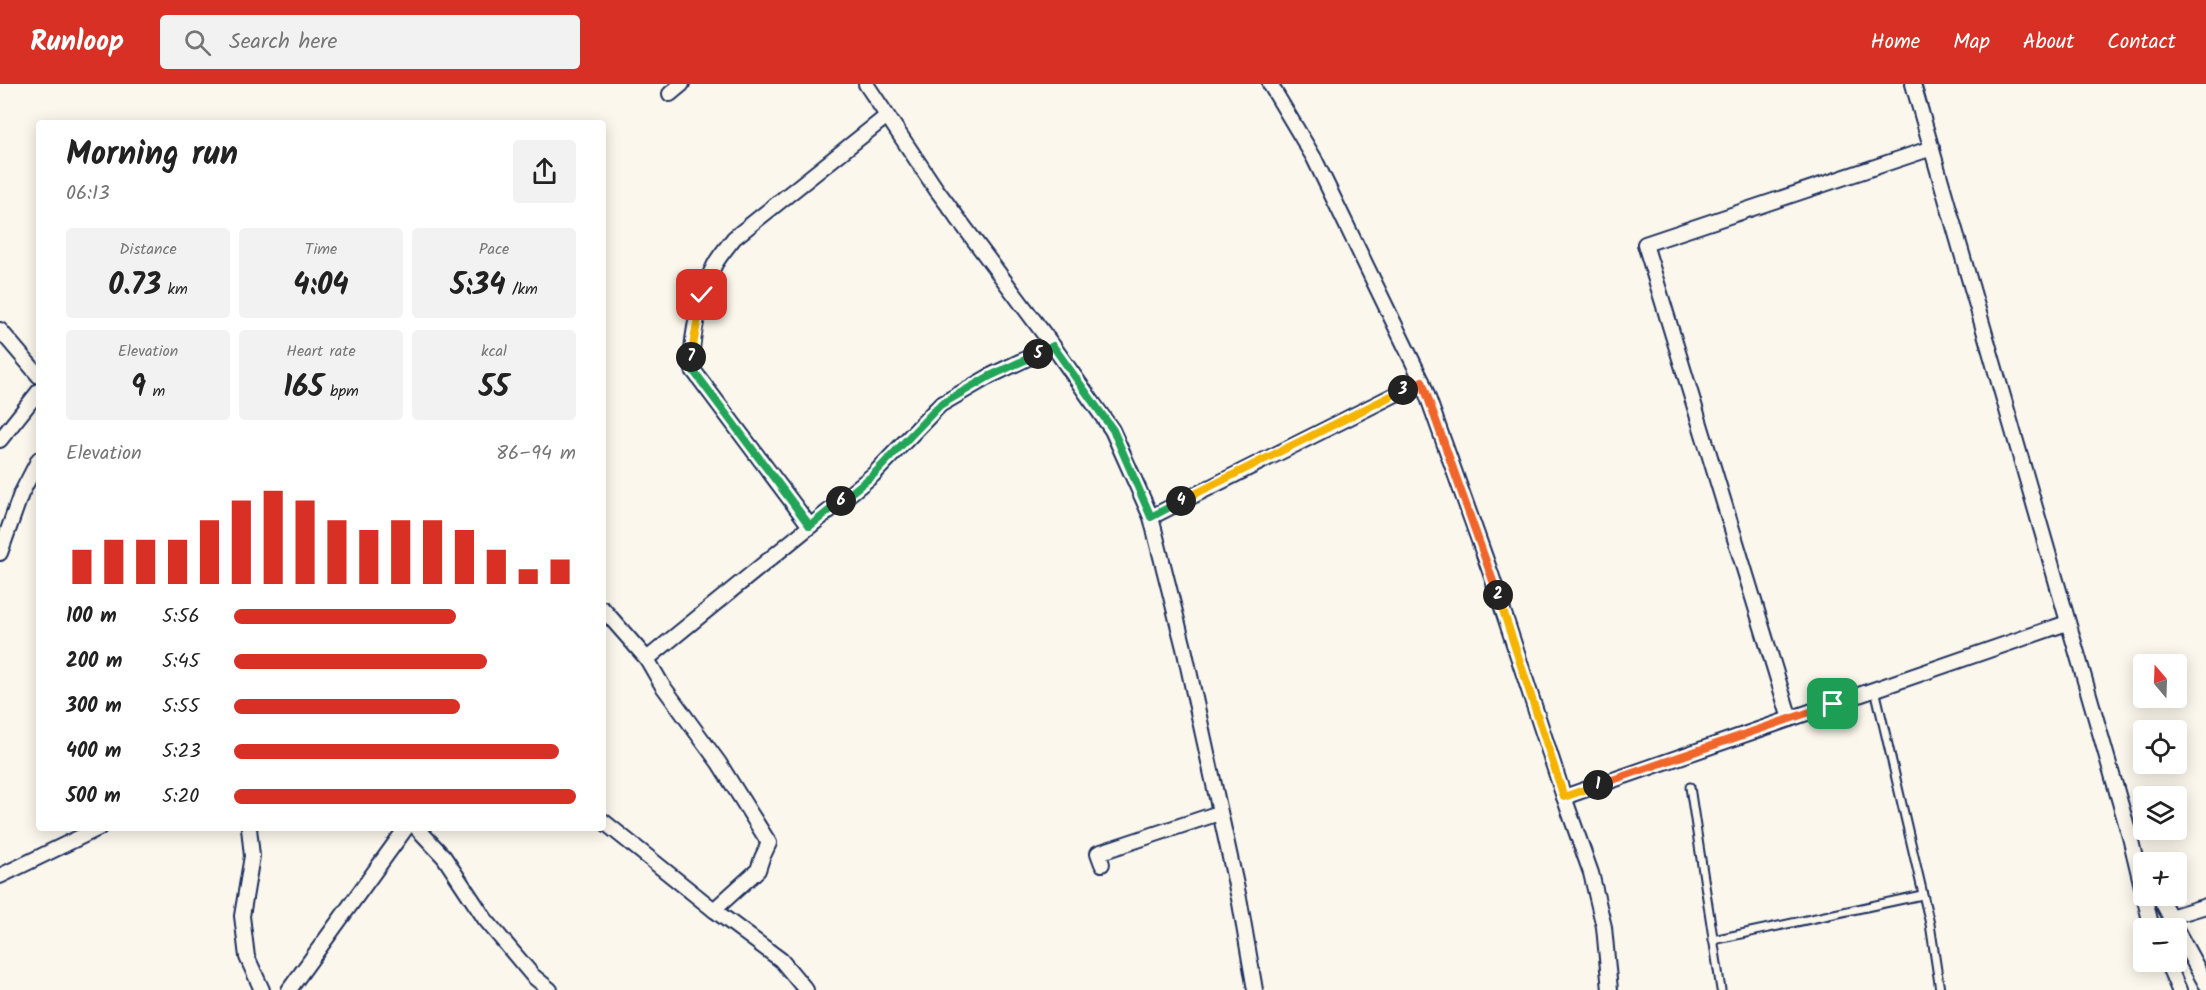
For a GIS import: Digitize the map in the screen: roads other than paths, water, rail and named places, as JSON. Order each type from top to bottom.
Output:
[{"type":"street","points":[[670,94],[682,84]]},
{"type":"street","points":[[866,84],[936,189],[1113,430],[1151,517],[1184,648],[1240,903],[1255,990]]},
{"type":"street","points":[[1270,84],[1314,158],[1422,381],[1491,574],[1591,873],[1604,927],[1610,990]]},
{"type":"street","points":[[1914,84],[2134,852]]},
{"type":"street","points":[[810,526],[693,370],[691,360],[694,337],[702,295],[715,263],[734,238],[887,116]]},
{"type":"street","points":[[1790,719],[1645,244],[1932,148]]},
{"type":"street","points":[[0,330],[36,372]]},
{"type":"street","points":[[647,659],[873,475],[940,405],[990,376],[1053,346]]},
{"type":"street","points":[[1151,517],[1422,381]]},
{"type":"street","points":[[0,440],[36,395]]},
{"type":"street","points":[[0,553],[21,494],[36,465]]},
{"type":"street","points":[[606,612],[647,659],[662,686],[718,763],[769,843],[758,870],[714,910]]},
{"type":"street","points":[[1564,797],[2067,623]]},
{"type":"street","points":[[1102,864],[1098,853],[1219,813]]},
{"type":"street","points":[[606,823],[780,960],[806,990]]},
{"type":"street","points":[[249,831],[252,856],[242,916],[247,957],[262,990]]},
{"type":"street","points":[[289,990],[404,831]]},
{"type":"street","points":[[420,831],[444,857],[485,919],[532,976],[550,990]]},
{"type":"street","points":[[0,876],[82,832]]},
{"type":"street","points":[[2130,837],[2138,852]]},
{"type":"street","points":[[2186,918],[2206,906]]},
{"type":"street","points":[[2187,949],[2206,984]]},
{"type":"street","points":[[2171,972],[2179,990]]},
{"type":"lane","points":[[1875,689],[1930,924],[1940,990]]},
{"type":"lane","points":[[1690,787],[1721,990]]},
{"type":"lane","points":[[1713,940],[1923,895]]}]
